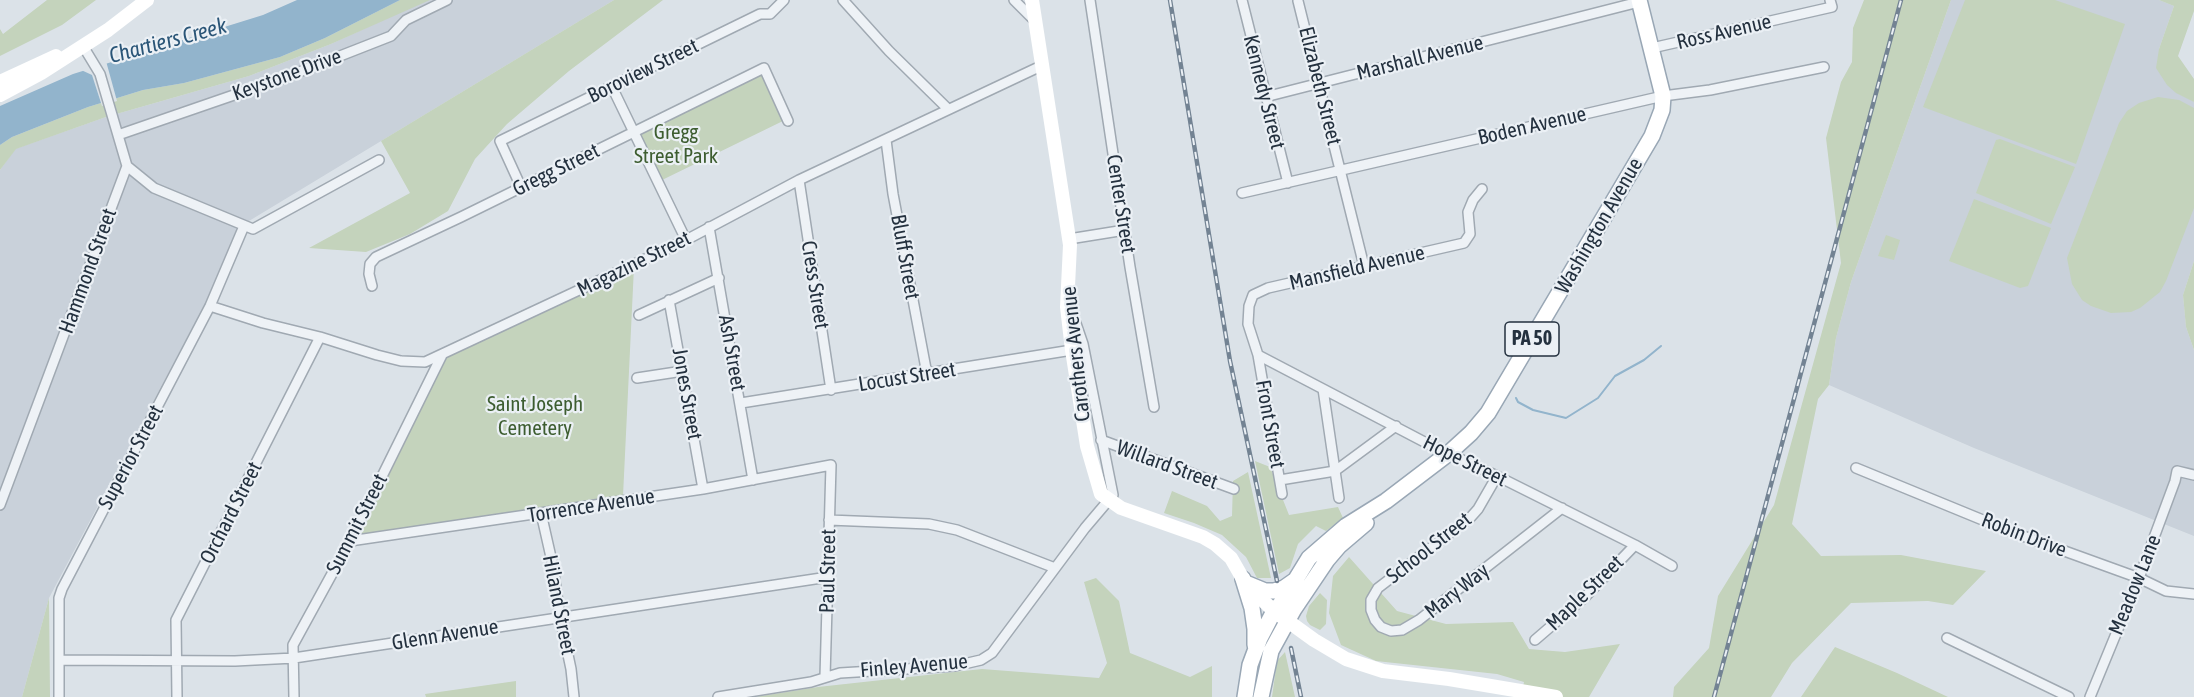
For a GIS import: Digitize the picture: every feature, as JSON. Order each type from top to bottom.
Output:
[{"type":"main road","name":"Washington Avenue","points":[[1245,697],[1255,651],[1274,611],[1309,558],[1365,513],[1386,501],[1449,453],[1471,433],[1495,403],[1652,136],[1662,110],[1663,96],[1639,1]]},
{"type":"main road","name":"Washington Avenue","points":[[1261,697],[1271,651],[1287,621],[1327,560],[1339,546],[1370,520],[1386,501]]},
{"type":"main road","points":[[1246,581],[1265,591],[1274,591],[1284,588],[1296,579]]},
{"type":"main road","points":[[1246,581],[1255,629],[1255,651]]},
{"type":"street","points":[[0,95],[41,73],[127,17],[147,0]]},
{"type":"street","name":"Keystone Drive","points":[[118,135],[289,75],[391,36],[406,21],[447,0]]},
{"type":"street","name":"Boroview Street","points":[[521,187],[500,141],[760,14],[770,14],[784,0]]},
{"type":"street","points":[[843,0],[889,51],[948,109]]},
{"type":"street","points":[[1014,0],[1034,20]]},
{"type":"street","name":"Carothers Avenue","points":[[1032,0],[1069,239],[1067,300],[1072,350],[1087,446],[1097,486],[1108,501]]},
{"type":"street","name":"Center Street","points":[[1090,0],[1154,407]]},
{"type":"street","name":"Kennedy Street","points":[[1242,0],[1288,183]]},
{"type":"street","name":"Elizabeth Street","points":[[1298,1],[1364,266]]},
{"type":"street","name":"Marshall Avenue","points":[[1265,97],[1639,1]]},
{"type":"street","name":"Ross Avenue","points":[[1652,48],[1831,3]]},
{"type":"street","points":[[83,45],[100,74],[127,166],[154,188],[244,226],[253,229],[379,160]]},
{"type":"street","points":[[0,82],[83,45]]},
{"type":"street","name":"Magazine Street","points":[[210,306],[401,361],[425,362],[686,240],[799,180],[1041,66]]},
{"type":"street","name":"Boden Avenue","points":[[1242,193],[1663,96],[1710,90],[1824,67]]},
{"type":"street","name":"Gregg Street","points":[[372,286],[369,274],[370,264],[376,257],[764,68],[788,121]]},
{"type":"street","points":[[612,87],[686,240]]},
{"type":"street","name":"Bluff Street","points":[[886,140],[893,194],[927,374]]},
{"type":"street","name":"Hammond Street","points":[[2,501],[127,166]]},
{"type":"street","name":"Cress Street","points":[[799,180],[831,390]]},
{"type":"street","name":"Mansfield Avenue","points":[[1258,355],[1248,324],[1249,306],[1253,295],[1268,288],[1464,243],[1470,234],[1468,212],[1473,200],[1482,189]]},
{"type":"street","name":"Superior Street","points":[[59,697],[59,598],[62,589],[210,306],[244,226]]},
{"type":"street","name":"Ash Street","points":[[710,227],[753,480]]},
{"type":"street","points":[[1069,239],[1125,230]]},
{"type":"street","points":[[639,315],[719,278]]},
{"type":"street","name":"Jones Street","points":[[669,300],[703,489]]},
{"type":"street","points":[[1067,300],[1083,344],[1113,490],[1113,495],[1108,501],[1121,508],[1203,537],[1215,544],[1231,558],[1246,581],[1274,611],[1331,651],[1370,668],[1556,697]]},
{"type":"street","name":"Orchard Street","points":[[177,697],[176,620],[320,337]]},
{"type":"street","name":"Locust Street","points":[[741,403],[1072,350]]},
{"type":"street","name":"Summit Street","points":[[294,697],[292,645],[350,541],[442,355]]},
{"type":"street","name":"Hope Street","points":[[1258,355],[1449,453],[1563,508],[1672,566]]},
{"type":"street","name":"Front Street","points":[[1258,355],[1282,494]]},
{"type":"street","points":[[637,378],[683,371]]},
{"type":"street","points":[[1323,389],[1340,498]]},
{"type":"street","points":[[1280,480],[1335,471],[1396,426]]},
{"type":"street","name":"Willard Street","points":[[1101,440],[1234,489]]},
{"type":"street","name":"Torrence Avenue","points":[[350,541],[703,489],[831,465]]},
{"type":"street","name":"Paul Street","points":[[825,677],[831,465]]},
{"type":"street","name":"Robin Drive","points":[[1856,468],[2012,532],[2139,578],[2166,591],[2194,594]]},
{"type":"street","name":"Meadow Lane","points":[[2090,697],[2139,578],[2177,471],[2194,475]]},
{"type":"street","name":"School Street","points":[[1378,588],[1470,518],[1478,509],[1497,476]]},
{"type":"street","name":"Finley Avenue","points":[[718,697],[811,682],[840,673],[955,666],[981,660],[992,653],[1108,501]]},
{"type":"street","name":"Mary Way","points":[[1378,588],[1371,600],[1371,610],[1375,620],[1381,627],[1391,631],[1402,630],[1419,620],[1563,508]]},
{"type":"street","name":"Hiland Street","points":[[541,513],[553,566],[574,697]]},
{"type":"street","points":[[829,520],[929,524],[957,530],[1055,568]]},
{"type":"street","name":"Maple Street","points":[[1535,640],[1585,597],[1635,545]]},
{"type":"street","name":"Glenn Avenue","points":[[59,660],[235,661],[294,658],[828,577]]},
{"type":"street","points":[[1947,638],[2069,697]]},
{"type":"shaded area","points":[[427,0],[614,0],[249,221],[49,598],[22,697],[0,697],[0,170],[15,149],[106,117],[249,76],[331,44]]},
{"type":"shaded area","points":[[1951,0],[2159,0],[2174,6],[2159,49],[2194,102],[2194,261],[2183,295],[2186,327],[2194,350],[2194,536],[1974,448],[1829,385],[1836,338],[1851,282]]},
{"type":"green space","points":[[47,0],[96,0],[62,25],[0,56],[0,29],[3,34]]},
{"type":"green space","points":[[400,0],[430,0],[331,44],[249,76],[106,117],[16,149],[0,170],[0,145],[12,137],[88,107],[143,90],[184,83],[280,57],[325,38]]},
{"type":"green space","points":[[614,0],[663,0],[569,71],[507,124],[475,159],[448,211],[410,234],[366,252],[309,248],[410,193],[381,141]]},
{"type":"green space","points":[[1864,0],[1951,0],[1851,282],[1836,338],[1829,385],[1818,399],[1792,524],[1821,556],[1901,555],[1986,571],[1953,605],[1928,601],[1851,603],[1792,663],[1771,697],[1673,697],[1674,687],[1709,648],[1718,596],[1774,505],[1841,263],[1826,138],[1841,82],[1852,62],[1853,28]]},
{"type":"green space","points":[[1965,0],[2055,0],[2125,24],[2076,164],[1923,107]]},
{"type":"green space","points":[[2159,0],[2194,0],[2194,11],[2178,56],[2194,79],[2194,102],[2176,93],[2167,85],[2156,68],[2159,49],[2174,6]]},
{"type":"green space","name":"Gregg Street Park","points":[[763,73],[785,120],[660,181],[638,134]]},
{"type":"green space","points":[[2158,97],[2179,100],[2194,108],[2194,208],[2160,292],[2140,308],[2131,312],[2111,313],[2082,300],[2072,284],[2067,258],[2119,123],[2127,111],[2139,103]]},
{"type":"green space","points":[[2000,139],[2075,167],[2051,224],[1976,193],[1996,140]]},
{"type":"green space","points":[[1974,199],[2051,228],[2028,286],[2020,288],[1949,261]]},
{"type":"green space","points":[[1886,235],[1900,240],[1894,260],[1878,256]]},
{"type":"green space","points":[[2194,261],[2194,350],[2186,327],[2183,295]]},
{"type":"green space","name":"Saint Joseph Cemetery","points":[[634,267],[623,496],[356,536],[444,358]]},
{"type":"green space","points":[[1255,461],[1270,467],[1289,515],[1338,507],[1343,518],[1326,531],[1316,526],[1298,544],[1290,568],[1279,574]]},
{"type":"green space","points":[[1248,472],[1271,578],[1257,578],[1246,557],[1222,535],[1164,513],[1172,491],[1207,506],[1220,521],[1232,516],[1233,481]]},
{"type":"green space","points":[[1349,557],[1397,611],[1446,624],[1513,622],[1529,649],[1565,652],[1620,644],[1589,697],[1521,697],[1524,682],[1497,674],[1376,661],[1341,645],[1329,613],[1333,576]]},
{"type":"green space","points":[[1096,578],[1119,601],[1130,653],[1190,677],[1212,666],[1212,697],[755,697],[818,687],[982,669],[1099,678],[1107,663],[1084,582]]},
{"type":"green space","points":[[1320,593],[1327,600],[1326,624],[1320,630],[1310,625],[1306,616],[1309,606]]},
{"type":"green space","points":[[49,598],[50,697],[22,697]]},
{"type":"green space","points":[[1835,647],[1897,673],[1948,697],[1801,697]]},
{"type":"green space","points":[[1285,652],[1295,697],[1272,697],[1277,661]]},
{"type":"green space","points":[[516,681],[516,697],[426,697],[425,694]]},
{"type":"water","points":[[297,0],[400,0],[325,38],[280,57],[184,83],[143,90],[88,107],[12,137],[0,145],[0,106],[73,74],[263,15]]},
{"type":"pier","points":[[106,61],[117,101],[102,106],[92,75],[79,69]]},
{"type":"waterway","points":[[1516,398],[1518,402],[1533,410],[1566,418],[1598,398],[1615,376],[1644,360],[1661,346]]},
{"type":"railway","points":[[1170,0],[1230,361],[1277,581]]},
{"type":"railway","points":[[1714,697],[1901,0]]},
{"type":"railway","points":[[1291,648],[1301,697]]},
{"type":"water label","name":"Chartiers Creek","points":[[168,41]]}]
